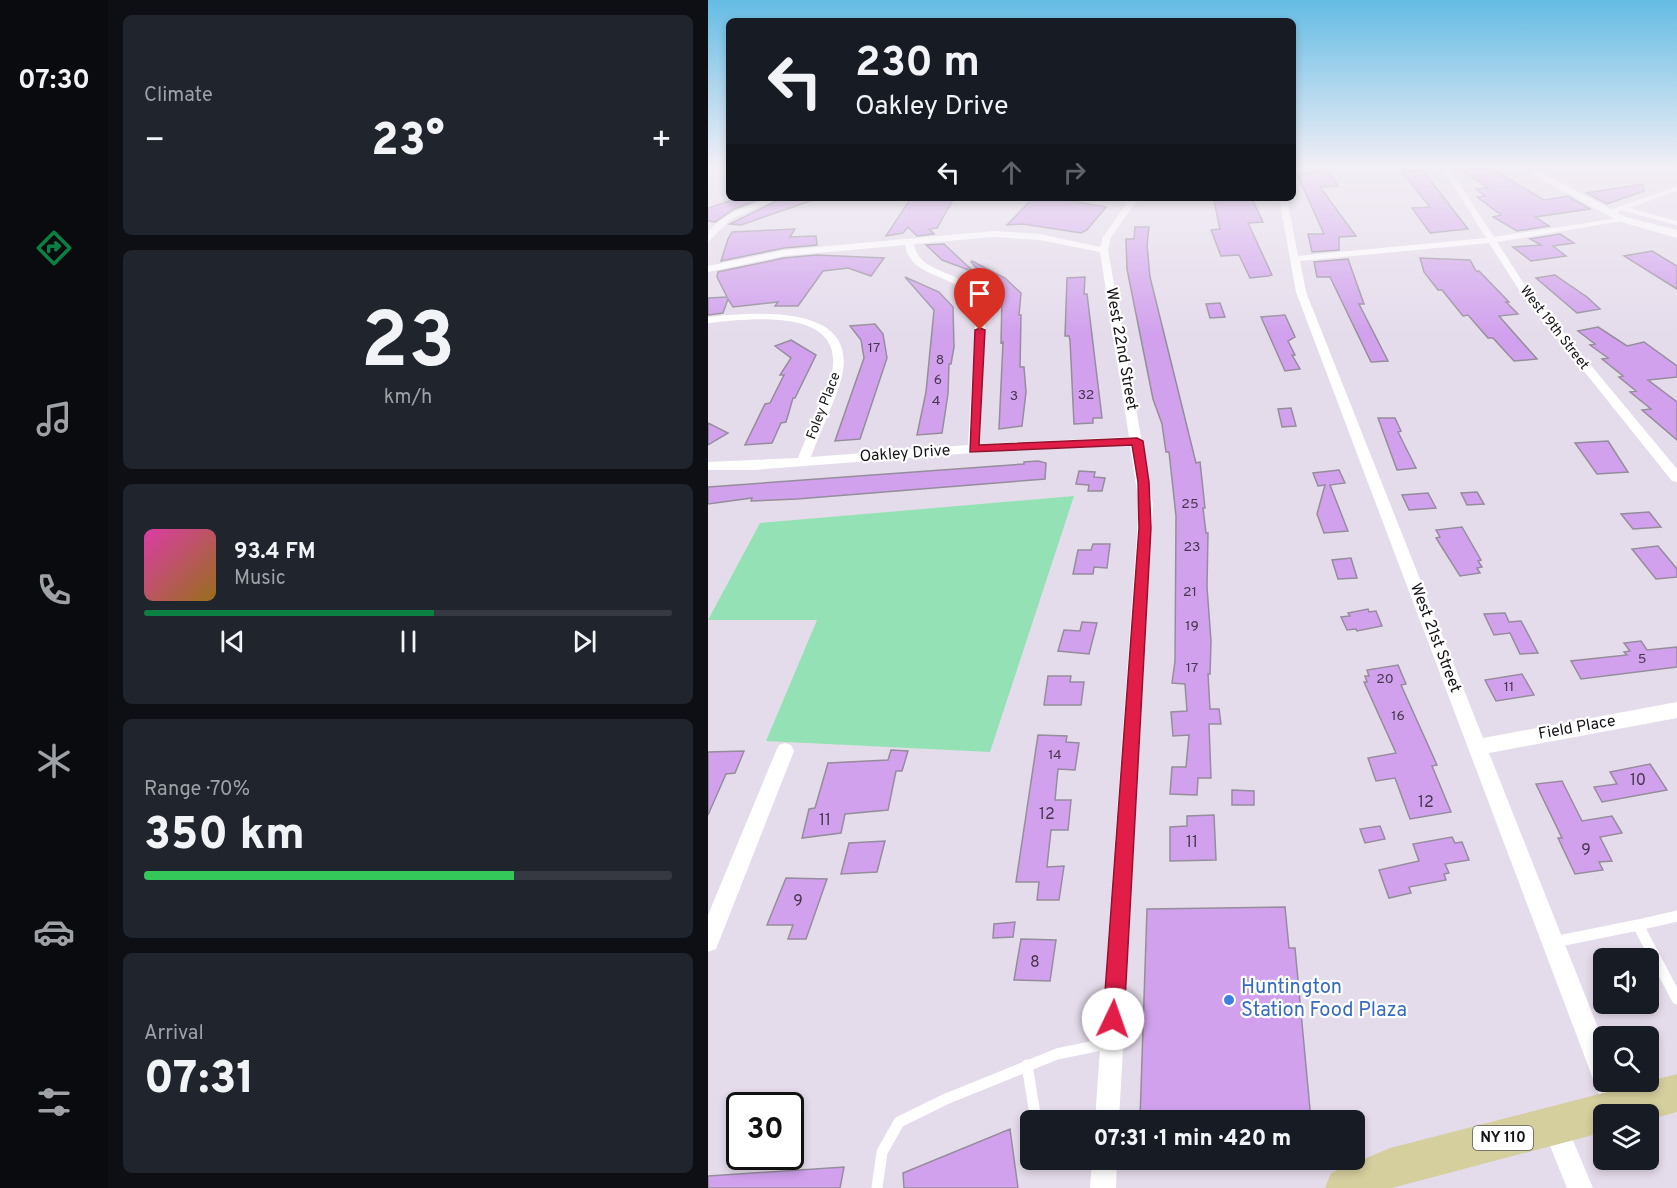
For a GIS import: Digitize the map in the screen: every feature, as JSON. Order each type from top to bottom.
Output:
[{"type":"main road","name":"NY 110","points":[[1346,1188],[1390,1168],[1554,1126],[1603,1092]]},
{"type":"main road","name":"NY 110","points":[[1659,1092],[1677,1093]]},
{"type":"street","points":[[708,239],[721,223]]},
{"type":"street","points":[[708,269],[776,254],[950,236],[1017,234],[1104,250],[1107,237],[1117,223]]},
{"type":"street","name":"West 21st Street","points":[[1287,223],[1301,292],[1593,1048]]},
{"type":"street","name":"West 19th Street","points":[[1481,223],[1522,288],[1677,478]]},
{"type":"street","points":[[1293,259],[1491,240],[1571,223]]},
{"type":"street","points":[[1649,223],[1677,234]]},
{"type":"street","points":[[909,241],[914,260],[925,268],[950,276],[973,290],[981,307],[974,449]]},
{"type":"street","name":"West 22nd Street","points":[[1104,250],[1144,482],[1145,528],[1108,1110]]},
{"type":"street","name":"Foley Place","points":[[708,320],[749,316],[785,317],[828,333],[838,345],[841,360],[803,461]]},
{"type":"street","name":"Oakley Drive","points":[[708,466],[753,466],[974,449],[1137,441]]},
{"type":"street","name":"Field Place","points":[[1477,747],[1677,710]]},
{"type":"street","points":[[708,941],[785,751]]},
{"type":"street","points":[[1554,1126],[1580,1188]]},
{"type":"street","points":[[1103,1188],[1104,1170]]},
{"type":"lane","points":[[1551,943],[1677,916]]},
{"type":"lane","points":[[1638,925],[1677,999]]},
{"type":"lane","points":[[877,1188],[882,1152],[899,1122],[946,1098],[1027,1065],[1057,1054],[1112,1042]]},
{"type":"lane","points":[[1027,1065],[1034,1110]]},
{"type":"green space","points":[[1074,496],[990,752],[766,741],[817,620],[708,620],[760,523]]},
{"type":"building","points":[[894,223],[940,223],[937,228],[929,229],[934,234],[917,236],[908,227],[903,233],[886,236]]},
{"type":"building","points":[[1009,223],[1092,223],[1081,233],[1023,224],[1007,225]]},
{"type":"building","points":[[1219,223],[1248,223],[1272,275],[1250,278],[1239,255],[1221,256],[1211,230],[1220,229]]},
{"type":"building","points":[[1319,223],[1347,223],[1356,236],[1339,237],[1339,250],[1312,252],[1308,234],[1324,234]]},
{"type":"building","points":[[1423,223],[1464,223],[1468,229],[1430,233]]},
{"type":"building","points":[[1504,223],[1545,223],[1549,226],[1517,231]]},
{"type":"building","points":[[1135,227],[1149,227],[1147,245],[1150,277],[1196,463],[1200,462],[1205,508],[1203,508],[1206,533],[1208,533],[1210,709],[1219,709],[1221,724],[1209,724],[1211,778],[1198,778],[1197,795],[1170,794],[1172,767],[1186,767],[1189,735],[1173,736],[1171,712],[1187,711],[1185,684],[1172,683],[1175,661],[1176,516],[1169,452],[1166,452],[1162,424],[1153,399],[1127,269],[1126,239],[1134,239]]},
{"type":"building","points":[[795,229],[790,237],[816,236],[817,245],[784,248],[721,261],[732,232]]},
{"type":"building","points":[[1560,234],[1574,243],[1553,246],[1566,256],[1531,261],[1513,247],[1541,245],[1530,239]]},
{"type":"building","points":[[944,244],[974,272],[942,260],[926,245]]},
{"type":"building","points":[[1652,251],[1677,266],[1677,289],[1624,256]]},
{"type":"building","points":[[817,255],[884,258],[871,276],[848,268],[823,271],[798,306],[775,306],[778,302],[733,307],[728,299],[723,313],[708,315],[708,298],[727,297],[717,277],[718,272],[784,258]]},
{"type":"building","points":[[1420,258],[1470,260],[1476,271],[1479,271],[1518,314],[1499,316],[1537,359],[1514,361],[1493,338],[1488,338],[1468,315],[1463,316],[1442,290],[1438,290],[1424,272]]},
{"type":"building","points":[[1348,259],[1364,304],[1359,304],[1388,361],[1371,362],[1330,277],[1317,277],[1314,262]]},
{"type":"building","points":[[972,261],[1005,278],[1021,293],[1020,367],[1024,367],[1026,392],[1022,426],[999,429],[1003,342],[1001,343],[1002,295]]},
{"type":"building","points":[[1555,275],[1600,309],[1577,313],[1536,278]]},
{"type":"building","points":[[905,277],[939,292],[953,307],[954,347],[951,364],[949,364],[948,394],[942,433],[917,435],[926,392],[934,310]]},
{"type":"building","points":[[1085,277],[1084,294],[1087,294],[1102,418],[1093,418],[1093,423],[1074,424],[1070,340],[1069,336],[1065,336],[1067,278]]},
{"type":"building","points":[[1220,303],[1225,317],[1210,318],[1206,304]]},
{"type":"building","points":[[1285,315],[1295,337],[1288,341],[1295,355],[1292,355],[1300,369],[1285,371],[1261,317]]},
{"type":"building","points":[[875,324],[883,334],[887,358],[860,439],[835,441],[864,358],[861,340],[850,326]]},
{"type":"building","points":[[1598,327],[1627,346],[1644,342],[1677,366],[1677,377],[1648,380],[1677,402],[1677,440],[1642,410],[1651,409],[1630,392],[1636,391],[1619,377],[1623,376],[1602,359],[1608,358],[1590,345],[1595,344],[1578,331]]},
{"type":"building","points":[[791,340],[816,355],[793,398],[786,422],[781,423],[772,443],[745,445],[765,404],[770,403],[784,375],[780,375],[791,358],[775,346]]},
{"type":"building","points":[[1291,408],[1296,426],[1282,427],[1278,409]]},
{"type":"building","points":[[1378,418],[1395,418],[1401,431],[1398,432],[1416,468],[1397,470]]},
{"type":"building","points":[[708,423],[728,433],[708,445]]},
{"type":"building","points":[[1608,441],[1628,472],[1597,474],[1575,443]]},
{"type":"building","points":[[1024,462],[1046,463],[1045,479],[797,499],[751,501],[752,498],[708,504],[708,487],[1024,464]]},
{"type":"building","points":[[1339,470],[1345,483],[1330,485],[1348,531],[1324,533],[1317,514],[1325,485],[1318,486],[1313,473]]},
{"type":"building","points":[[1079,471],[1095,472],[1094,477],[1105,478],[1102,491],[1088,491],[1089,485],[1076,484]]},
{"type":"building","points":[[1477,492],[1484,504],[1467,505],[1461,493]]},
{"type":"building","points":[[1428,493],[1436,508],[1409,510],[1402,495]]},
{"type":"building","points":[[1649,512],[1661,527],[1633,529],[1621,514]]},
{"type":"building","points":[[1462,527],[1481,560],[1478,561],[1482,567],[1477,568],[1480,573],[1460,576],[1436,538],[1440,537],[1436,530]]},
{"type":"building","points":[[1093,544],[1110,544],[1107,568],[1094,567],[1093,574],[1073,574],[1078,550],[1091,550]]},
{"type":"building","points":[[1658,546],[1677,569],[1677,577],[1656,579],[1632,549]]},
{"type":"building","points":[[1351,558],[1357,578],[1338,579],[1332,560]]},
{"type":"building","points":[[1368,609],[1369,612],[1376,611],[1382,626],[1357,631],[1356,629],[1347,630],[1341,617],[1350,616],[1348,613]]},
{"type":"building","points":[[1505,613],[1509,622],[1521,621],[1538,653],[1520,654],[1510,633],[1494,635],[1484,614]]},
{"type":"building","points":[[1082,622],[1097,623],[1089,654],[1058,651],[1064,630],[1080,631]]},
{"type":"building","points":[[1641,641],[1647,650],[1677,647],[1677,667],[1581,679],[1571,661],[1627,655],[1624,652],[1630,651],[1624,643]]},
{"type":"building","points":[[1398,665],[1406,684],[1401,685],[1437,765],[1432,766],[1451,812],[1410,819],[1395,778],[1376,781],[1368,758],[1396,753],[1364,682],[1367,682],[1365,676],[1369,676],[1367,670]]},
{"type":"building","points":[[1522,674],[1534,695],[1496,701],[1485,680]]},
{"type":"building","points":[[1048,676],[1071,676],[1070,682],[1084,682],[1081,705],[1044,705]]},
{"type":"building","points":[[1038,735],[1067,736],[1066,742],[1079,743],[1075,770],[1058,769],[1055,800],[1071,800],[1068,830],[1051,830],[1047,867],[1064,866],[1059,900],[1037,900],[1039,882],[1016,882]]},
{"type":"building","points":[[891,750],[908,751],[902,771],[896,771],[888,810],[845,814],[841,833],[802,838],[809,809],[815,808],[828,763],[888,760]]},
{"type":"building","points":[[744,751],[735,773],[726,774],[708,815],[708,752]]},
{"type":"building","points":[[1650,764],[1667,790],[1602,802],[1594,787],[1617,784],[1610,772]]},
{"type":"building","points":[[1562,781],[1582,821],[1612,816],[1622,833],[1600,837],[1612,861],[1599,862],[1603,870],[1575,874],[1558,838],[1562,838],[1536,784]]},
{"type":"building","points":[[1232,790],[1254,791],[1254,805],[1232,805]]},
{"type":"building","points":[[1214,815],[1216,860],[1170,861],[1170,827],[1187,826],[1187,816]]},
{"type":"building","points":[[1380,826],[1385,839],[1365,843],[1360,829]]},
{"type":"building","points":[[1452,837],[1455,843],[1462,842],[1469,860],[1445,864],[1449,873],[1444,874],[1446,880],[1409,887],[1411,893],[1389,898],[1379,870],[1419,861],[1413,844]]},
{"type":"building","points":[[885,841],[877,872],[841,874],[849,843]]},
{"type":"building","points":[[786,878],[827,879],[806,939],[788,939],[793,925],[767,925]]},
{"type":"building","points":[[1285,907],[1289,948],[1295,948],[1310,1110],[1140,1110],[1147,909]]},
{"type":"building","points":[[1015,922],[1013,937],[993,938],[994,924]]},
{"type":"building","points":[[1021,939],[1056,940],[1050,981],[1014,980]]},
{"type":"building","points":[[1010,1129],[1018,1188],[904,1188],[903,1173]]},
{"type":"building","points":[[844,1167],[840,1188],[708,1188],[708,1176]]},
{"type":"place","name":"Huntington Station Food Plaza","points":[[1229,1000]]},
{"type":"route","points":[[980,330],[974,449],[1036,444],[1137,441],[1146,505],[1113,1019]]}]
